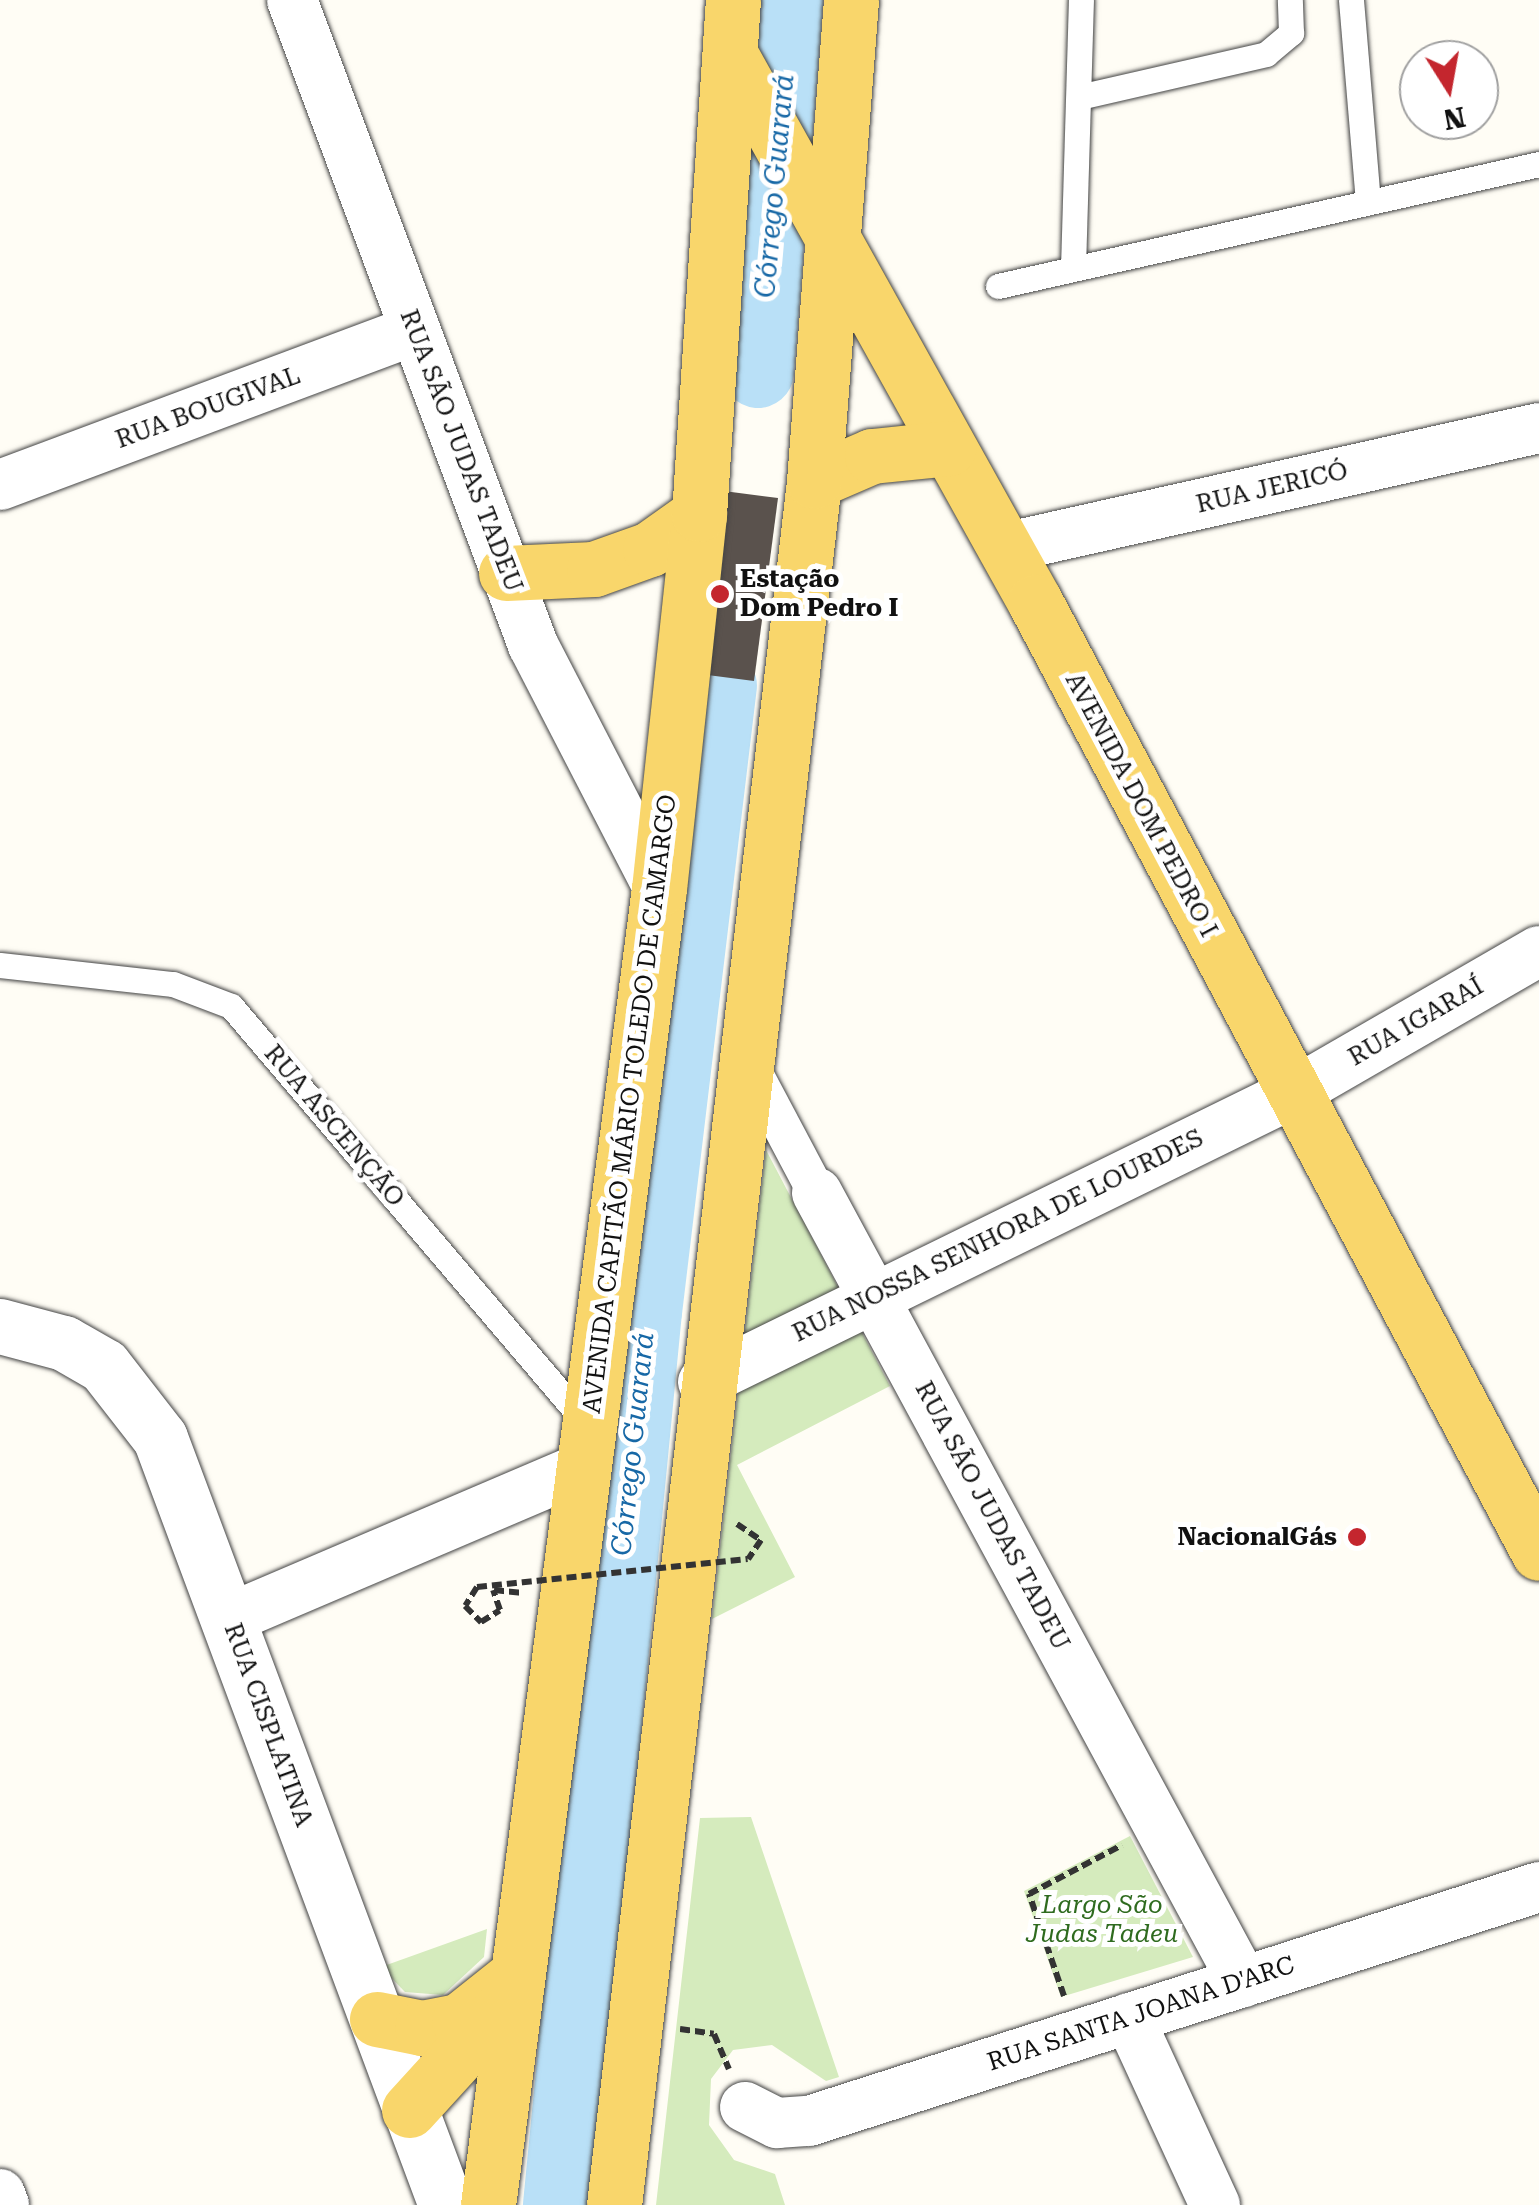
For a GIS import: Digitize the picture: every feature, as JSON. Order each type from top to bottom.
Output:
[{"type":"main road","name":"AVENIDA CAPITÃO MÁRIO TOLEDO DE CAMARGO","points":[[488,2205],[659,889],[745,80],[733,0]]},
{"type":"main road","points":[[614,2205],[703,1382],[814,481],[851,0]]},
{"type":"main road","name":"AVENIDA DOM PEDRO I","points":[[745,80],[1004,548],[1539,1553]]},
{"type":"main road","points":[[814,481],[872,456],[949,448]]},
{"type":"main road","points":[[506,573],[594,569],[650,549],[698,514]]},
{"type":"main road","points":[[377,2019],[422,2028],[458,2021],[517,1983]]},
{"type":"main road","points":[[410,2110],[517,1983]]},
{"type":"main road","points":[[619,2146],[632,2205]]},
{"type":"street","name":"RUA SÃO JUDAS TADEU","points":[[292,0],[533,645],[659,889]]},
{"type":"street","name":"RUA BOUGIVAL","points":[[0,485],[415,330]]},
{"type":"street","name":"RUA JERICÓ","points":[[1004,548],[1539,428]]},
{"type":"street","name":"RUA IGARAÍ","points":[[1294,1093],[1539,952]]},
{"type":"street","name":"RUA SÃO JUDAS TADEU","points":[[742,1050],[1243,1982]]},
{"type":"street","name":"RUA NOSSA SENHORA DE LOURDES","points":[[703,1382],[872,1294],[1294,1093]]},
{"type":"street","name":"RUA CISPLATINA","points":[[0,1326],[64,1343],[104,1366],[147,1414],[228,1619],[446,2205]]},
{"type":"street","points":[[228,1619],[587,1447]]},
{"type":"street","name":"RUA SANTA JOANA D'ARC","points":[[744,2107],[777,2123],[808,2121],[1539,1886]]},
{"type":"street","points":[[1129,2018],[1215,2205]]},
{"type":"street","points":[[0,2194],[4,2205]]},
{"type":"lane","points":[[1073,268],[1081,0]]},
{"type":"lane","points":[[1080,96],[1266,54],[1291,33],[1290,0]]},
{"type":"lane","points":[[1351,0],[1368,202]]},
{"type":"lane","points":[[998,286],[1539,164]]},
{"type":"lane","name":"RUA ASCENÇÃO","points":[[0,965],[174,984],[231,1006],[587,1447]]},
{"type":"path","points":[[493,1590],[496,1618],[473,1620],[465,1606],[477,1587],[748,1559]]},
{"type":"path","points":[[1077,2034],[1028,1894],[1159,1826]]},
{"type":"path","points":[[632,2022],[714,2034],[744,2107]]},
{"type":"green space","points":[[766,1150],[890,1386],[737,1465],[795,1577],[712,1619]]},
{"type":"green space","points":[[751,1817],[839,2077],[826,2081],[772,2045],[733,2050],[711,2079],[709,2125],[734,2160],[775,2174],[785,2205],[656,2205],[700,1818]]},
{"type":"green space","name":"Largo São Judas Tadeu","points":[[1130,1836],[1193,1957],[1061,1997],[1024,1891]]},
{"type":"green space","points":[[487,1929],[484,1957],[443,1995],[405,1992],[381,1967]]},
{"type":"building","points":[[716,490],[778,498],[754,681],[692,673]]},
{"type":"waterway","points":[[758,372],[787,0]]},
{"type":"waterway","name":"Córrego Guarará","points":[[559,2205],[646,1312],[721,685]]},
{"type":"place","name":"Estação Dom Pedro I","points":[[720,594]]},
{"type":"place","name":"NacionalGás","points":[[1357,1537]]}]
